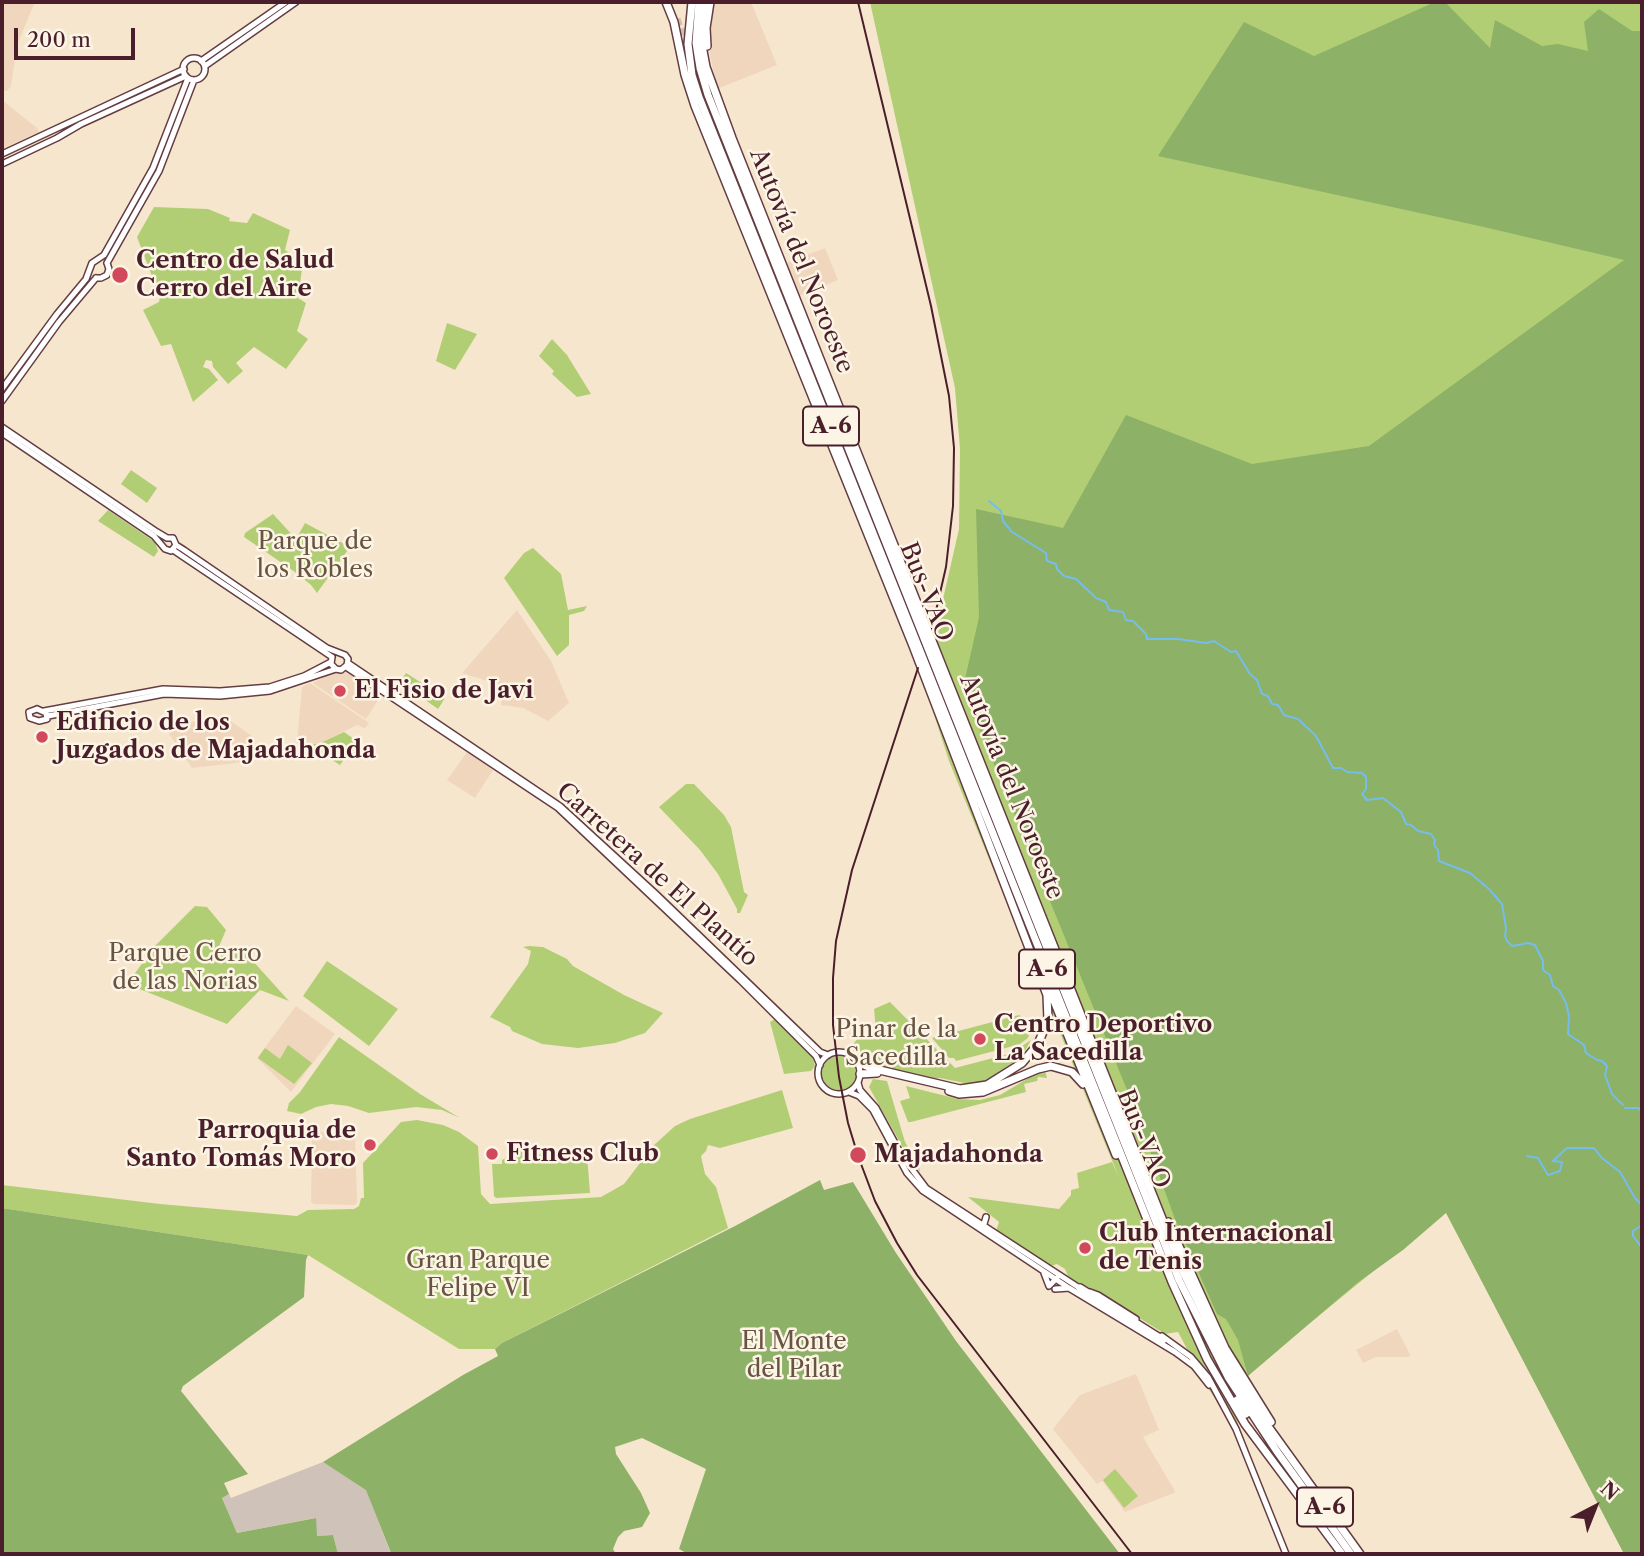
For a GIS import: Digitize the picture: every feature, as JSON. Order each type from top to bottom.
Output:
[{"type":"highway","points":[[668,2],[677,19]]},
{"type":"highway","points":[[668,2],[695,106],[913,646],[1021,923],[1178,1306],[1193,1331]]},
{"type":"highway","name":"Autovía del Noroeste","points":[[690,2],[689,62],[699,97],[1193,1331],[1221,1386],[1245,1424],[1347,1553]]},
{"type":"highway","name":"Bus-VAO","points":[[699,2],[696,43],[704,81],[778,275],[1179,1280],[1228,1377],[1347,1553]]},
{"type":"highway","name":"Autovía del Noroeste","points":[[704,2],[702,39],[706,67],[732,138],[1138,1159],[1220,1338],[1292,1455],[1291,1459],[1360,1554]]},
{"type":"highway","points":[[706,67],[706,28],[710,2]]},
{"type":"highway","points":[[699,81],[778,275]]},
{"type":"highway","points":[[817,338],[869,473],[867,478]]},
{"type":"highway","points":[[936,688],[939,706],[1000,871]]},
{"type":"highway","points":[[857,1062],[871,1068],[965,1089],[992,1082],[1027,1058],[1044,1034],[1048,1007],[1046,990],[1021,923]]},
{"type":"highway","points":[[859,1078],[882,1073],[960,1094],[971,1094],[983,1092],[1038,1069],[1051,1066],[1063,1068],[1075,1074],[1082,1082],[1115,1153]]},
{"type":"highway","points":[[1081,1291],[1163,1340]]},
{"type":"highway","points":[[1237,1400],[1347,1553]]},
{"type":"street","points":[[2,164],[81,124],[189,78],[202,78],[203,64],[286,2]]},
{"type":"street","points":[[203,64],[296,2]]},
{"type":"street","points":[[2,154],[184,69],[189,60],[195,58],[203,64]]},
{"type":"street","points":[[2,401],[59,322],[96,278],[107,275],[107,263],[167,153],[189,78],[184,69]]},
{"type":"street","points":[[2,389],[90,272],[92,263],[100,260],[153,168],[189,78]]},
{"type":"street","points":[[100,260],[107,263]]},
{"type":"street","points":[[90,272],[96,278]]},
{"type":"street","points":[[2,430],[165,541]]},
{"type":"street","points":[[165,541],[173,538],[175,547],[333,657],[336,669]]},
{"type":"street","points":[[165,541],[165,549],[175,547]]},
{"type":"street","points":[[345,654],[347,665],[270,691],[220,696],[164,694],[46,713],[163,690],[220,691],[270,687],[304,676],[333,657],[345,654]]},
{"type":"street","name":"Carretera de El Plantío","points":[[347,665],[560,806],[820,1052],[828,1055]]},
{"type":"street","name":"Carretera de El Plantío","points":[[347,665],[558,808],[740,980],[816,1056],[820,1065]]},
{"type":"street","points":[[1069,1288],[1057,1277],[981,1224],[938,1197],[919,1181],[876,1108],[860,1090],[857,1062],[846,1054],[828,1055],[820,1065],[818,1078],[825,1089],[836,1094],[849,1092],[859,1096],[873,1110],[914,1183],[946,1208],[1043,1270],[1057,1277],[1081,1291],[1201,1371]]},
{"type":"street","points":[[849,1092],[859,1078]]},
{"type":"street","points":[[946,1208],[981,1224],[998,1237],[1002,1244]]},
{"type":"street","points":[[981,1224],[984,1217]]},
{"type":"street","points":[[1043,1270],[1052,1287]]},
{"type":"street","points":[[1052,1287],[1057,1277]]},
{"type":"street","points":[[1052,1287],[1098,1295],[1183,1350],[1220,1399],[1236,1429],[1286,1554]]},
{"type":"shaded area","points":[[2,2],[34,4],[17,45],[11,86],[7,91],[2,91]]},
{"type":"shaded area","points":[[712,2],[751,2],[777,65],[717,89],[710,55]]},
{"type":"shaded area","points":[[2,100],[39,132],[2,149]]},
{"type":"shaded area","points":[[825,248],[838,280],[799,296],[786,263]]},
{"type":"shaded area","points":[[517,610],[551,661],[569,703],[548,721],[523,708],[501,705],[503,686],[462,673]]},
{"type":"shaded area","points":[[334,671],[346,671],[380,697],[366,719],[313,683]]},
{"type":"shaded area","points":[[310,683],[369,723],[365,728],[357,725],[318,744],[307,744],[296,754],[302,687]]},
{"type":"shaded area","points":[[225,717],[252,736],[255,761],[192,768],[164,726]]},
{"type":"shaded area","points":[[467,752],[493,770],[475,798],[447,780]]},
{"type":"shaded area","points":[[296,1006],[335,1034],[291,1092],[257,1058]]},
{"type":"shaded area","points":[[312,1132],[355,1133],[355,1205],[311,1202]]},
{"type":"shaded area","points":[[1397,1329],[1410,1354],[1409,1357],[1376,1357],[1363,1363],[1356,1350]]},
{"type":"shaded area","points":[[1136,1374],[1159,1430],[1143,1437],[1175,1491],[1125,1512],[1102,1481],[1097,1484],[1053,1429],[1080,1395]]},
{"type":"shaded area","points":[[323,1462],[366,1489],[391,1554],[338,1554],[333,1535],[316,1536],[315,1518],[237,1533],[222,1498],[229,1494],[231,1498]]},
{"type":"green space","points":[[870,2],[1642,2],[1642,1117],[1556,1122],[1234,1385],[1239,1436],[1208,1388],[1178,1332],[1165,1334],[1093,1289],[1081,1285],[1057,1264],[1051,1266],[996,1231],[999,1222],[968,1197],[1059,1209],[1071,1195],[1071,1190],[1079,1188],[1077,1173],[1112,1162],[1120,1180],[949,761],[921,674],[938,621],[959,529],[960,449],[955,388]]},
{"type":"green space","points":[[1435,2],[1445,2],[1490,48],[1495,20],[1542,46],[1558,44],[1588,51],[1584,22],[1599,9],[1632,31],[1642,31],[1642,1554],[1624,1554],[1446,1213],[1403,1250],[1357,1283],[1248,1376],[1238,1340],[1226,1319],[1217,1314],[1175,1219],[1134,1107],[963,688],[979,617],[976,509],[1063,528],[1126,415],[1252,464],[1369,446],[1624,260],[1158,156],[1244,22],[1314,56]]},
{"type":"green space","points":[[154,207],[208,209],[230,218],[229,221],[247,223],[253,213],[290,230],[285,250],[303,262],[298,298],[306,303],[297,331],[308,339],[286,369],[254,347],[236,363],[243,371],[228,384],[213,367],[212,361],[206,360],[203,367],[209,369],[218,380],[193,402],[171,344],[161,346],[143,310],[159,302],[160,297],[137,237]]},
{"type":"green space","points":[[447,323],[477,334],[455,370],[436,361]]},
{"type":"green space","points":[[552,339],[567,355],[591,394],[577,397],[552,374],[554,371],[539,356]]},
{"type":"green space","points":[[131,470],[157,488],[147,503],[121,484]]},
{"type":"green space","points":[[108,510],[155,542],[158,551],[154,557],[98,521]]},
{"type":"green space","name":"Parque de los Robles","points":[[273,514],[296,539],[305,523],[350,547],[317,593],[295,572],[244,537],[245,533]]},
{"type":"green space","points":[[533,548],[561,574],[568,610],[587,606],[584,611],[569,615],[569,645],[557,656],[504,578],[524,553]]},
{"type":"green space","points":[[406,673],[445,698],[438,709],[400,682]]},
{"type":"green space","points":[[344,732],[357,741],[340,765],[307,744],[318,744]]},
{"type":"green space","points":[[686,784],[694,784],[724,815],[731,827],[744,892],[748,895],[740,913],[737,913],[718,874],[700,850],[659,807]]},
{"type":"green space","name":"Parque Cerro de las Norias","points":[[195,906],[207,907],[226,930],[217,951],[242,949],[289,1001],[260,990],[227,1024],[127,984],[155,946]]},
{"type":"green space","points":[[523,947],[543,947],[567,959],[573,966],[624,995],[663,1013],[645,1033],[615,1043],[578,1048],[542,1044],[512,1031],[510,1027],[490,1017],[528,964],[531,951]]},
{"type":"green space","points":[[327,961],[398,1009],[369,1046],[303,996]]},
{"type":"green space","name":"Pinar de la Sacedilla","points":[[890,1002],[955,1068],[1020,1051],[1019,1048],[1031,1040],[1022,1056],[985,1081],[969,1084],[934,1079],[863,1062],[853,1053],[853,1045],[857,1039],[876,1029],[874,1009]]},
{"type":"green space","name":"Centro Deportivo La Sacedilla","points":[[1019,1015],[1031,1029],[1028,1038],[1020,1044],[1002,1049],[956,1061],[949,1058],[932,1038]]},
{"type":"green space","points":[[775,1019],[812,1056],[815,1066],[811,1071],[784,1074],[770,1022]]},
{"type":"green space","points":[[339,1037],[420,1094],[460,1118],[442,1110],[416,1107],[369,1113],[331,1104],[301,1114],[287,1111],[289,1103],[300,1092]]},
{"type":"green space","points":[[288,1045],[312,1063],[294,1084],[258,1058],[265,1048],[280,1059]]},
{"type":"green space","points":[[839,1056],[851,1061],[856,1073],[851,1085],[839,1090],[827,1085],[822,1073],[827,1061]]},
{"type":"green space","points":[[1045,1071],[1047,1078],[1038,1077],[1037,1081],[1024,1084],[1026,1092],[911,1122],[908,1122],[900,1101],[910,1098],[906,1086],[958,1099],[980,1100],[1000,1095]]},
{"type":"green space","points":[[873,1079],[887,1081],[905,1142],[919,1165],[920,1172],[869,1087]]},
{"type":"green space","name":"Gran Parque Felipe VI","points":[[782,1090],[793,1128],[720,1148],[708,1145],[701,1156],[705,1174],[716,1187],[728,1228],[495,1349],[459,1349],[308,1255],[2,1208],[2,1185],[160,1204],[297,1216],[308,1210],[354,1209],[359,1206],[361,1198],[364,1198],[363,1163],[401,1122],[417,1120],[443,1125],[459,1132],[478,1146],[481,1194],[490,1204],[601,1197],[624,1184],[653,1146],[675,1126]]},
{"type":"green space","points":[[520,1150],[548,1156],[587,1155],[590,1193],[496,1198],[492,1164],[502,1164],[502,1160],[507,1157],[516,1160]]},
{"type":"green space","name":"El Monte del Pilar","points":[[820,1180],[824,1190],[853,1182],[896,1253],[956,1341],[1120,1554],[688,1554],[679,1549],[706,1469],[642,1438],[615,1447],[616,1454],[641,1493],[650,1513],[642,1527],[624,1531],[618,1537],[613,1549],[616,1554],[387,1554],[391,1553],[366,1490],[323,1462],[498,1356],[495,1349],[502,1343],[735,1226]]},
{"type":"green space","points":[[2,1208],[308,1255],[304,1297],[183,1386],[181,1391],[248,1474],[224,1483],[229,1494],[222,1498],[237,1533],[316,1518],[317,1536],[333,1535],[338,1554],[2,1554]]},
{"type":"green space","points":[[1115,1469],[1138,1496],[1124,1508],[1103,1480]]},
{"type":"waterway","points":[[989,501],[1001,511],[1003,521],[1012,532],[1046,553],[1047,561],[1056,564],[1064,576],[1076,579],[1096,598],[1106,602],[1109,610],[1123,612],[1126,620],[1133,621],[1146,634],[1147,639],[1206,643],[1214,641],[1231,652],[1236,651],[1250,674],[1257,680],[1262,694],[1268,696],[1272,704],[1278,705],[1284,715],[1298,719],[1316,736],[1333,768],[1362,773],[1366,777],[1366,789],[1362,794],[1367,800],[1383,798],[1401,812],[1406,824],[1431,834],[1438,850],[1439,861],[1470,873],[1489,889],[1502,904],[1507,941],[1512,946],[1528,943],[1535,945],[1543,961],[1543,970],[1550,975],[1553,986],[1559,990],[1566,1003],[1569,1016],[1568,1034],[1584,1045],[1586,1053],[1607,1066],[1605,1075],[1612,1094],[1623,1105]]},
{"type":"waterway","points":[[1625,1108],[1639,1108],[1642,1113]]},
{"type":"waterway","points":[[1527,1156],[1538,1158],[1548,1175],[1560,1171],[1562,1162],[1553,1161],[1567,1148],[1594,1148],[1620,1172],[1642,1205]]},
{"type":"waterway","points":[[1642,1225],[1633,1231],[1633,1236],[1642,1248]]},
{"type":"tunnel","points":[[677,19],[687,47]]},
{"type":"tunnel","points":[[691,58],[699,81]]},
{"type":"tunnel","points":[[1199,1365],[1225,1386],[1237,1400]]},
{"type":"railway","points":[[858,2],[931,306],[949,396],[954,448],[953,506],[946,567],[932,628]]},
{"type":"railway","points":[[918,668],[852,870],[836,941],[833,1025],[848,1123],[875,1201],[917,1275],[1132,1554]]},
{"type":"place","name":"Centro de Salud Cerro del Aire","points":[[120,275]]},
{"type":"place","name":"El Fisio de Javi","points":[[340,691]]},
{"type":"place","name":"Edificio de los Juzgados de Majadahonda","points":[[42,737]]},
{"type":"place","name":"Centro Deportivo La Sacedilla","points":[[980,1039]]},
{"type":"place","name":"Parroquia de Santo Tomás Moro","points":[[370,1145]]},
{"type":"place","name":"Fitness Club","points":[[492,1154]]},
{"type":"place","name":"Majadahonda","points":[[858,1155]]},
{"type":"place","name":"Club Internacional de Tenis","points":[[1085,1248]]}]
